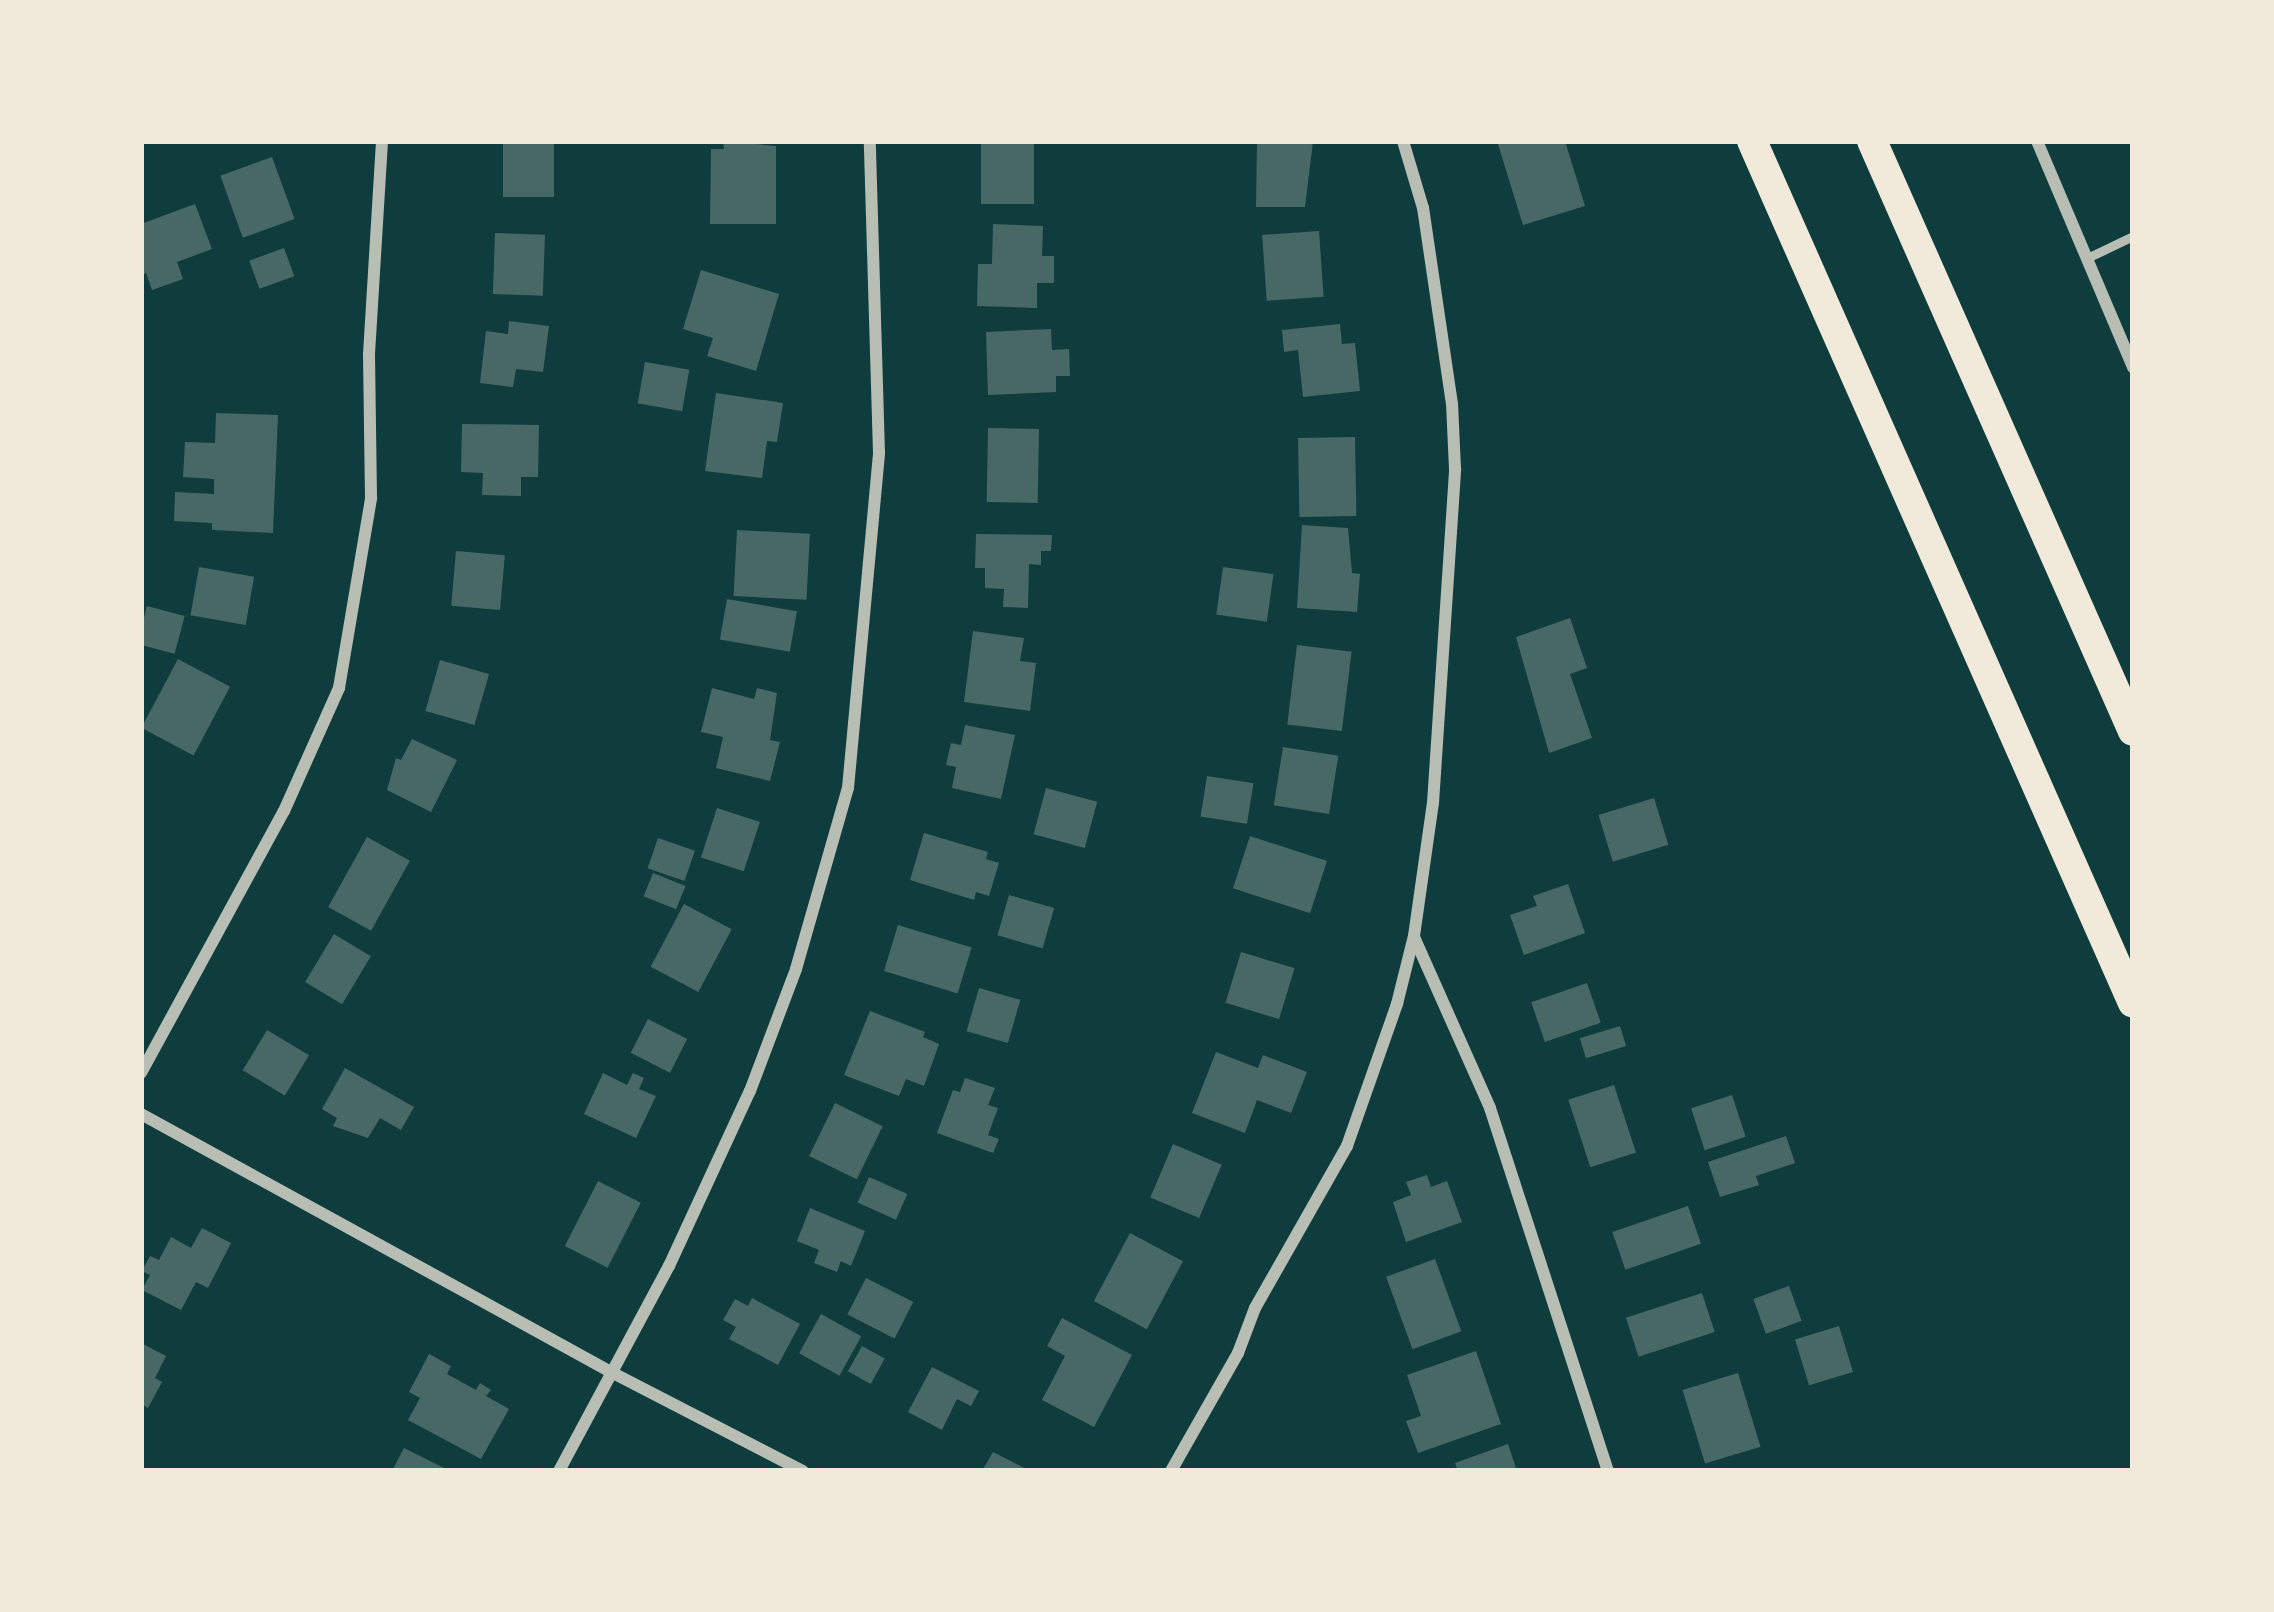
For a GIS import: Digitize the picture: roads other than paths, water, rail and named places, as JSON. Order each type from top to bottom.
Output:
[{"type":"main road","points":[[1752,141],[2133,1004]]},
{"type":"main road","points":[[1872,141],[2133,731]]},
{"type":"street","points":[[141,1073],[284,811],[339,688],[370,498],[369,354],[382,141]]},
{"type":"street","points":[[559,1471],[669,1266],[750,1091],[796,969],[848,788],[879,453],[870,141]]},
{"type":"street","points":[[1172,1471],[1238,1353],[1255,1308],[1347,1146],[1391,1024],[1414,936],[1433,803],[1455,469],[1453,404],[1424,208],[1403,141]]},
{"type":"street","points":[[2037,141],[2133,368]]},
{"type":"street","points":[[1414,936],[1490,1108],[1608,1471]]},
{"type":"street","points":[[141,1114],[611,1372],[803,1471]]},
{"type":"lane","points":[[2087,258],[2133,236]]}]
